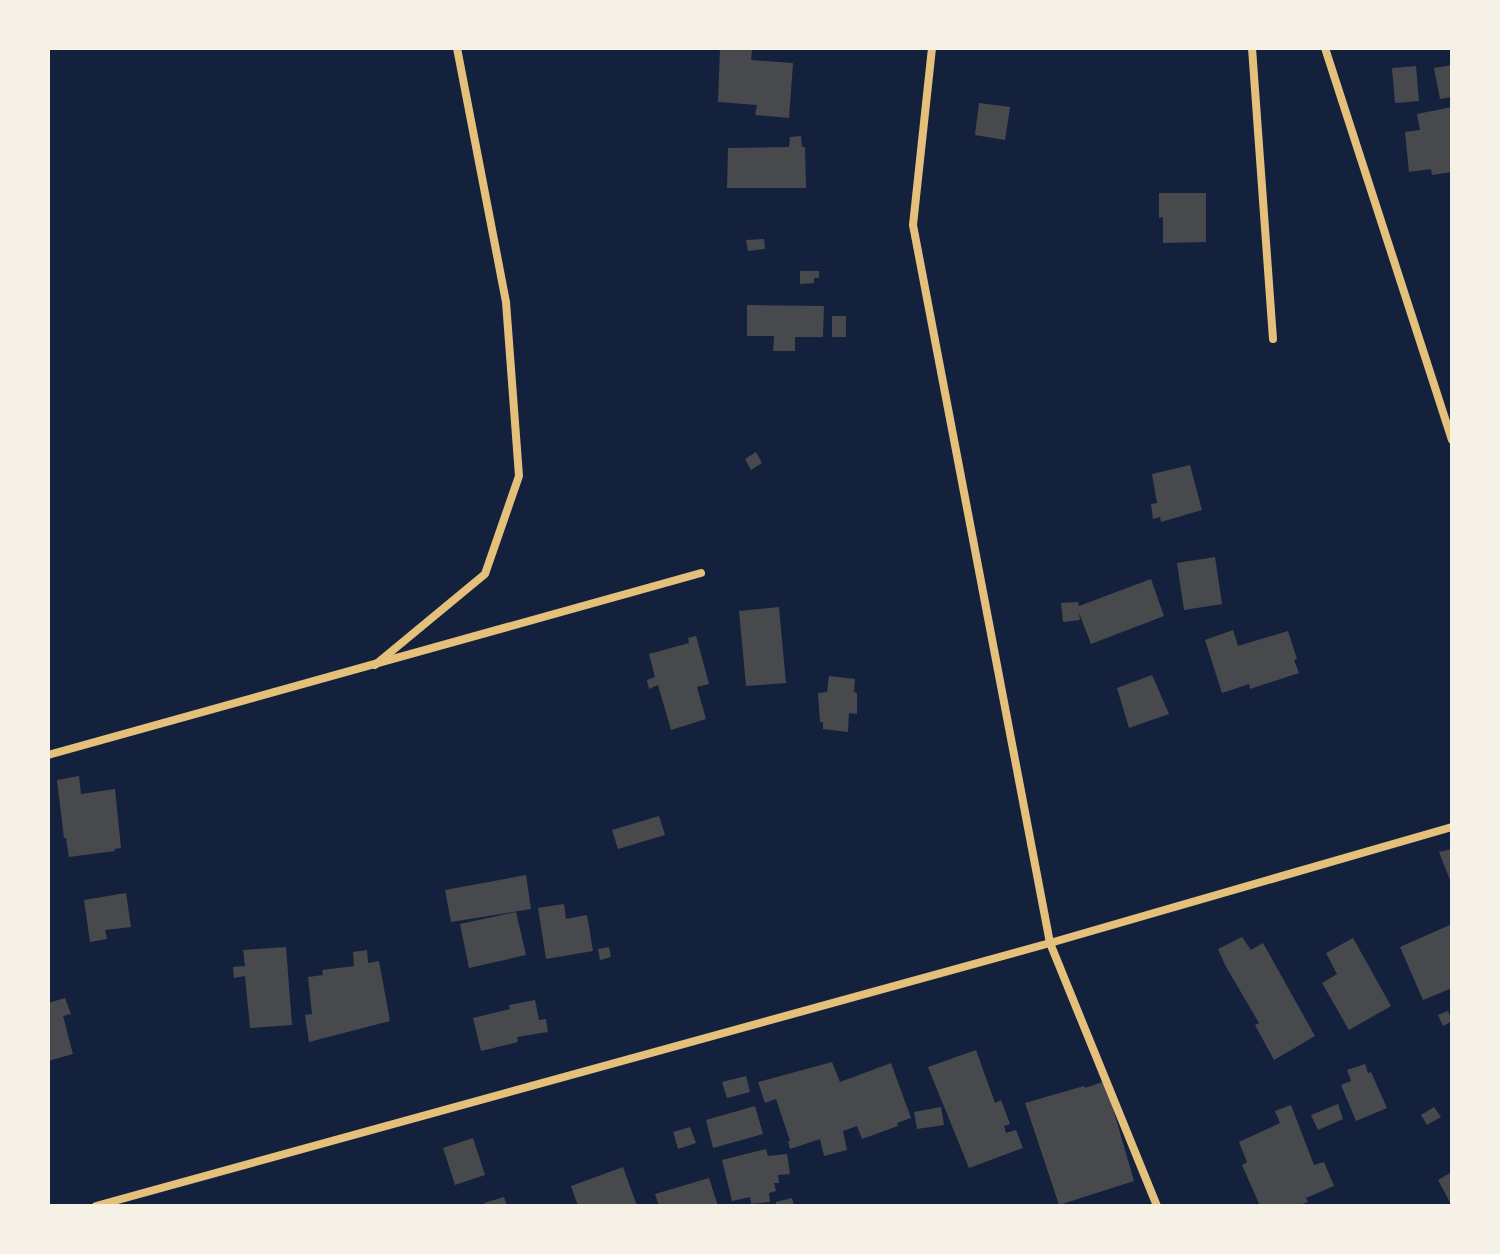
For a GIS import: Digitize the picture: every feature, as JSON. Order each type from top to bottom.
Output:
[{"type":"street","points":[[375,665],[485,574],[519,476],[506,302],[457,48]]},
{"type":"street","points":[[932,48],[913,225],[1050,943],[1157,1206]]},
{"type":"street","points":[[1252,48],[1273,339]]},
{"type":"street","points":[[1325,48],[1452,440]]},
{"type":"street","points":[[48,755],[701,573]]},
{"type":"street","points":[[96,1206],[1050,943],[1452,827]]},
{"type":"building","points":[[720,48],[752,50],[751,60],[793,63],[789,118],[755,115],[757,105],[718,102]]},
{"type":"building","points":[[1452,65],[1452,97],[1440,99],[1434,68]]},
{"type":"building","points":[[1416,66],[1419,101],[1395,103],[1392,68]]},
{"type":"building","points":[[979,103],[1010,107],[1005,140],[975,135]]},
{"type":"building","points":[[1452,107],[1452,172],[1432,175],[1431,169],[1409,172],[1405,132],[1420,130],[1417,114]]},
{"type":"building","points":[[801,136],[802,147],[805,147],[806,188],[727,188],[728,148],[789,147],[790,137]]},
{"type":"building","points":[[1159,193],[1206,193],[1206,242],[1163,243]]},
{"type":"building","points":[[764,239],[765,249],[748,251],[746,240]]},
{"type":"building","points":[[800,271],[819,271],[819,278],[814,278],[814,283],[800,284]]},
{"type":"building","points":[[747,305],[824,306],[823,337],[795,337],[795,351],[773,351],[774,336],[747,336]]},
{"type":"building","points":[[832,316],[846,316],[846,337],[832,337]]},
{"type":"building","points":[[756,452],[762,463],[751,470],[745,459]]},
{"type":"building","points":[[1190,465],[1202,510],[1161,522],[1160,517],[1153,519],[1151,504],[1157,503],[1152,474]]},
{"type":"building","points":[[1215,557],[1222,604],[1184,610],[1177,563]]},
{"type":"building","points":[[1151,579],[1164,616],[1091,644],[1079,613],[1080,620],[1063,622],[1061,603],[1078,602],[1079,606]]},
{"type":"building","points":[[779,607],[786,683],[746,686],[739,611]]},
{"type":"building","points":[[1233,630],[1238,646],[1288,631],[1299,673],[1250,689],[1249,684],[1222,693],[1205,640]]},
{"type":"building","points":[[696,636],[709,684],[697,687],[706,719],[671,730],[658,685],[649,689],[647,680],[655,677],[649,654],[689,643],[688,638]]},
{"type":"building","points":[[1152,675],[1169,714],[1129,728],[1117,688]]},
{"type":"building","points":[[829,676],[855,679],[857,714],[849,713],[848,732],[823,729],[823,722],[820,722],[818,693],[827,692]]},
{"type":"building","points":[[79,776],[81,794],[115,789],[121,848],[69,857],[57,780]]},
{"type":"building","points":[[659,816],[665,835],[618,849],[612,830]]},
{"type":"building","points":[[1452,849],[1452,885],[1439,852]]},
{"type":"building","points":[[526,875],[531,909],[451,922],[445,890]]},
{"type":"building","points":[[126,893],[131,927],[105,930],[107,939],[90,942],[84,900]]},
{"type":"building","points":[[564,904],[566,919],[587,915],[593,951],[546,959],[538,908]]},
{"type":"building","points":[[516,912],[526,955],[469,968],[460,924]]},
{"type":"building","points":[[1452,924],[1452,988],[1423,1000],[1400,947]]},
{"type":"building","points":[[1242,937],[1251,950],[1263,943],[1315,1036],[1274,1060],[1255,1025],[1259,1023],[1218,949]]},
{"type":"building","points":[[1353,938],[1391,1006],[1349,1030],[1322,983],[1337,974],[1326,953]]},
{"type":"building","points":[[286,947],[292,1025],[250,1028],[245,976],[234,978],[233,967],[245,966],[243,950]]},
{"type":"building","points":[[609,947],[611,957],[600,960],[598,949]]},
{"type":"building","points":[[367,950],[368,963],[379,961],[390,1021],[309,1042],[305,1015],[312,1014],[308,977],[323,975],[322,970],[354,966],[353,952]]},
{"type":"building","points":[[65,998],[71,1014],[63,1016],[73,1054],[48,1061],[48,1003]]},
{"type":"building","points":[[535,1000],[539,1020],[546,1019],[548,1032],[517,1037],[518,1042],[481,1051],[473,1018],[510,1009],[509,1005]]},
{"type":"building","points":[[1448,1011],[1452,1021],[1443,1026],[1438,1015]]},
{"type":"building","points":[[976,1050],[995,1103],[1001,1100],[1010,1124],[1004,1126],[1006,1133],[1016,1130],[1023,1148],[969,1168],[928,1067]]},
{"type":"building","points":[[832,1062],[840,1082],[891,1063],[911,1118],[862,1139],[857,1126],[843,1131],[847,1150],[824,1156],[820,1139],[790,1149],[776,1099],[765,1103],[758,1082]]},
{"type":"building","points":[[1365,1064],[1387,1108],[1356,1121],[1341,1085],[1351,1081],[1347,1070]]},
{"type":"building","points":[[746,1076],[750,1092],[727,1098],[722,1082]]},
{"type":"building","points":[[1105,1081],[1134,1181],[1059,1205],[1025,1103]]},
{"type":"building","points":[[1338,1104],[1343,1119],[1318,1130],[1311,1115]]},
{"type":"building","points":[[1291,1105],[1314,1165],[1324,1162],[1334,1186],[1306,1198],[1308,1202],[1298,1206],[1260,1206],[1242,1165],[1247,1162],[1239,1142],[1280,1123],[1275,1111]]},
{"type":"building","points":[[755,1106],[763,1134],[713,1148],[706,1120]]},
{"type":"building","points":[[941,1107],[944,1125],[917,1129],[914,1112]]},
{"type":"building","points":[[1434,1107],[1441,1117],[1427,1125],[1421,1115]]},
{"type":"building","points":[[690,1127],[696,1143],[678,1149],[673,1132]]},
{"type":"building","points":[[473,1138],[485,1175],[455,1185],[443,1148]]},
{"type":"building","points":[[766,1149],[768,1156],[787,1154],[790,1174],[778,1175],[779,1183],[774,1183],[776,1191],[769,1193],[770,1202],[751,1204],[750,1197],[732,1201],[722,1160]]},
{"type":"building","points":[[623,1167],[637,1206],[578,1206],[571,1186]]},
{"type":"building","points":[[1452,1172],[1452,1206],[1438,1180]]},
{"type":"building","points":[[709,1178],[718,1206],[659,1206],[655,1194]]},
{"type":"building","points":[[504,1197],[507,1206],[485,1206],[484,1203]]},
{"type":"building","points":[[792,1198],[794,1206],[776,1206],[776,1202]]}]
